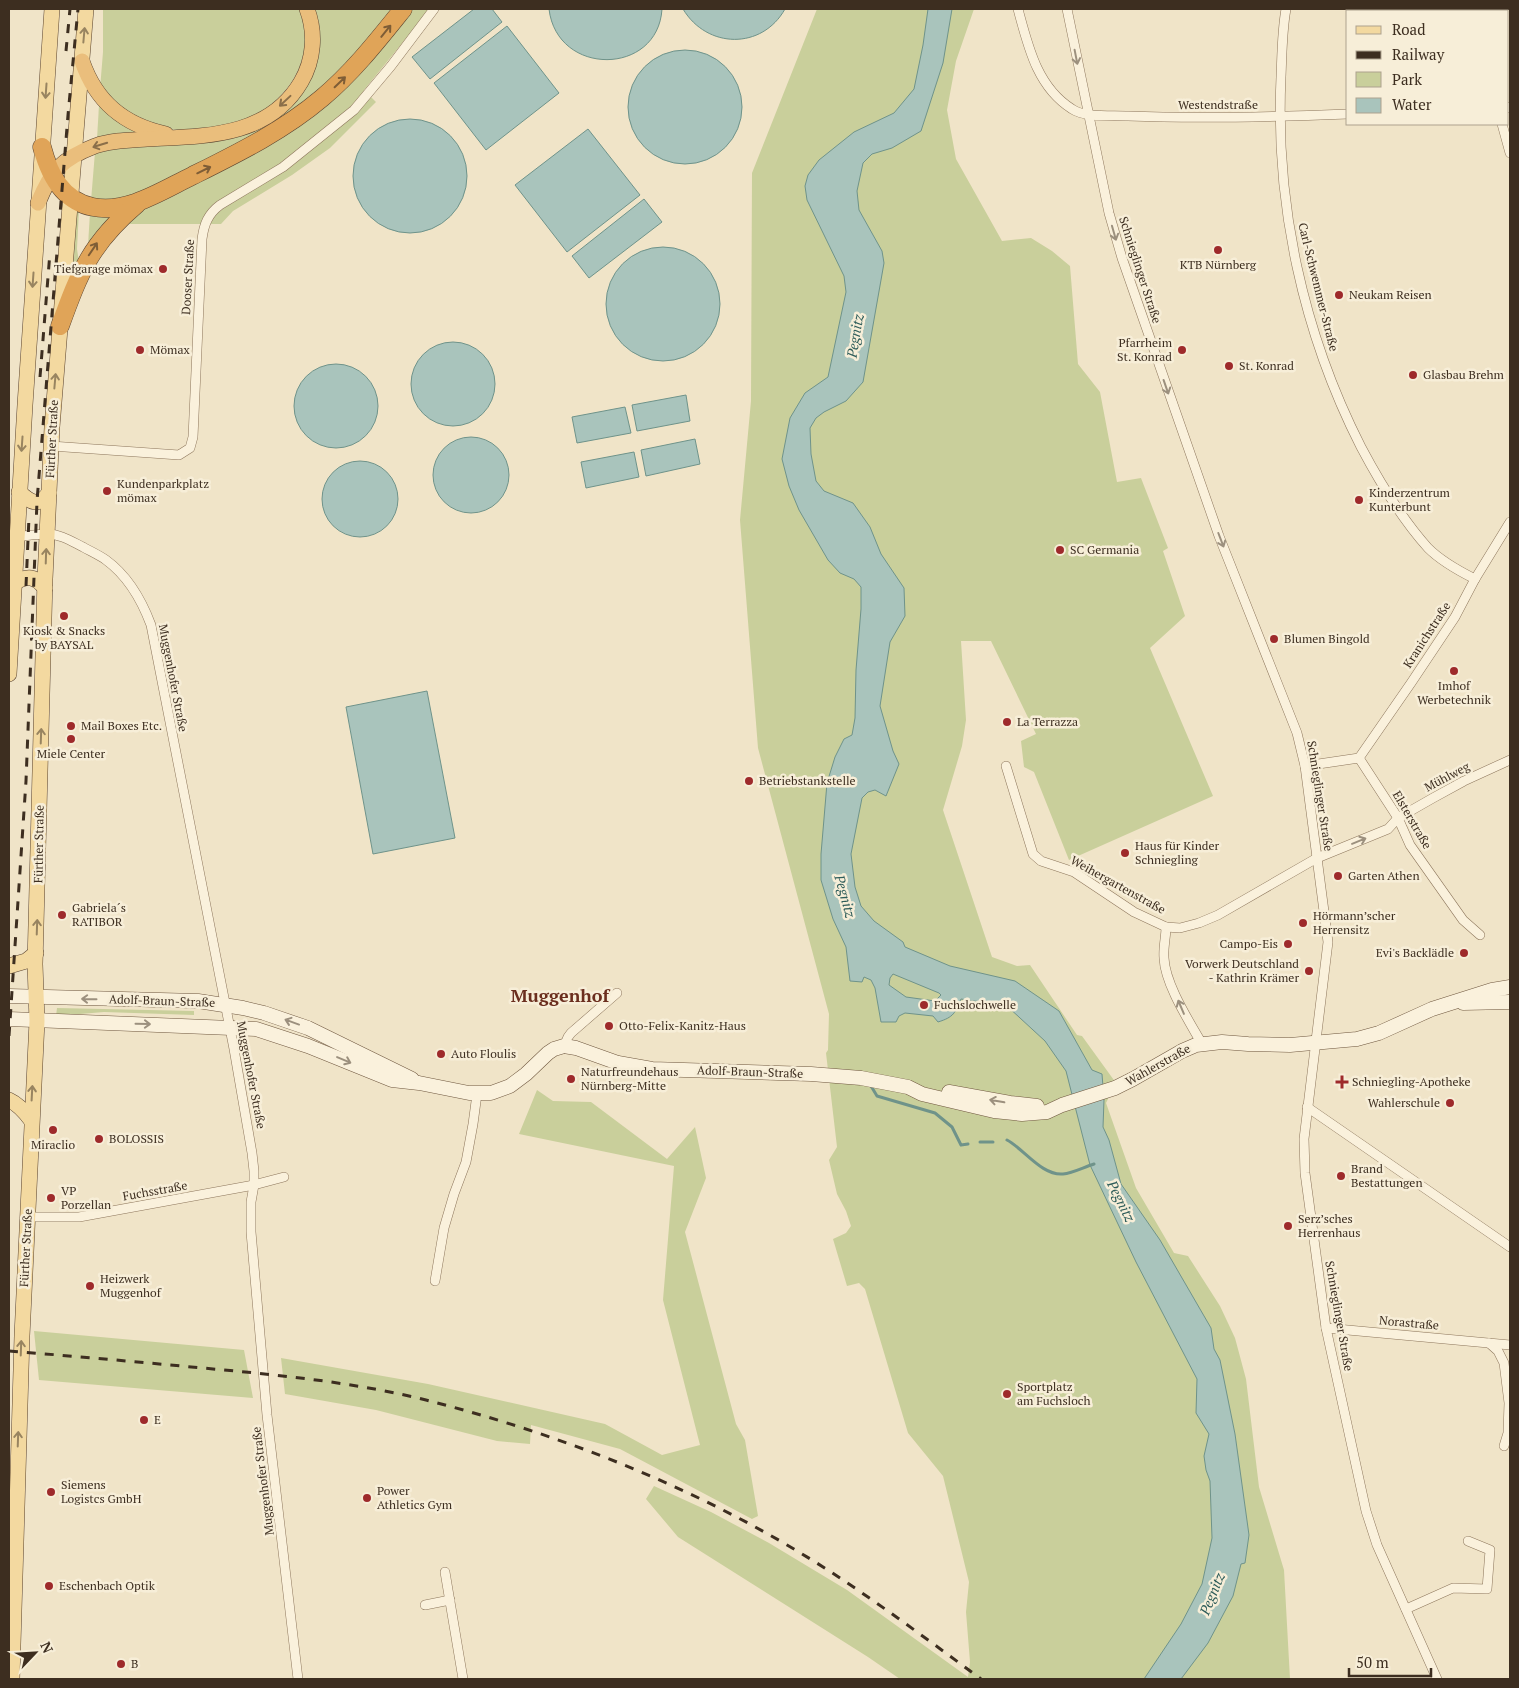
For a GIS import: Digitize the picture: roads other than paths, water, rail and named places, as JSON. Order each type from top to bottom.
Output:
[{"type":"highway","points":[[38,203],[51,174],[58,166],[86,150],[107,143],[128,140],[222,134],[243,128],[264,118],[289,99],[304,76],[312,51],[313,34],[311,18],[307,9]]},
{"type":"highway","points":[[42,147],[51,174],[57,185],[82,204],[104,208],[124,205],[143,199],[231,157],[265,138],[298,116],[322,98],[351,70],[404,9]]},
{"type":"highway","points":[[82,61],[95,90],[118,113],[152,130],[188,137]]},
{"type":"highway","points":[[60,326],[77,279],[89,256],[109,229],[143,199]]},
{"type":"main road","points":[[9,672],[14,583],[13,537],[19,492],[52,9]]},
{"type":"main road","name":"Fürther Straße","points":[[12,1679],[20,1384],[36,1021],[35,996],[47,534],[51,446],[86,9]]},
{"type":"main road","points":[[19,492],[28,500],[35,502],[43,500],[49,493]]},
{"type":"main road","points":[[14,583],[22,578],[30,578],[37,580],[45,588]]},
{"type":"main road","points":[[9,966],[26,961],[36,953]]},
{"type":"main road","name":"Wahlerstraße","points":[[1062,1105],[1106,1092],[1133,1080],[1186,1049],[1202,1044],[1222,1042],[1290,1045],[1357,1039],[1372,1035],[1422,1013],[1492,990],[1510,987]]},
{"type":"main road","name":"Adolf-Braun-Straße","points":[[9,996],[188,1001],[225,1004],[264,1013],[308,1028],[419,1083]]},
{"type":"main road","points":[[1453,1003],[1495,1004],[1510,1002]]},
{"type":"main road","name":"Adolf-Braun-Straße","points":[[9,1019],[229,1026],[256,1029],[313,1048],[392,1080],[419,1083],[461,1093],[495,1092],[510,1086],[548,1053],[564,1046],[576,1048],[618,1063],[652,1069],[836,1076],[908,1087],[922,1087],[1025,1105],[1062,1105]]},
{"type":"main road","points":[[9,1100],[22,1109],[31,1120]]},
{"type":"street","name":"Dooser Straße","points":[[51,446],[179,455],[190,448],[193,437],[202,239],[206,220],[212,211],[220,205],[283,167],[354,110],[391,66],[434,9]]},
{"type":"street","points":[[1018,9],[1033,60],[1040,74],[1065,104],[1081,114],[1088,114]]},
{"type":"street","name":"Schnieglinger Straße","points":[[1067,9],[1109,213],[1125,267],[1219,536],[1294,724],[1305,766],[1328,942],[1304,1140],[1305,1173],[1326,1328],[1366,1511],[1377,1546],[1438,1679]]},
{"type":"street","name":"Carl-Schwemmer-Straße","points":[[1286,9],[1283,31],[1279,117],[1282,175],[1288,218],[1306,299],[1322,358],[1347,419],[1372,468],[1397,507],[1429,549],[1456,569],[1475,579]]},
{"type":"street","name":"Westendstraße","points":[[1088,114],[1184,118],[1346,114]]},
{"type":"street","points":[[1502,125],[1510,153]]},
{"type":"street","name":"Kranichstraße","points":[[1359,758],[1450,625],[1475,579],[1510,522]]},
{"type":"street","points":[[13,537],[47,534]]},
{"type":"street","name":"Muggenhofer Straße","points":[[47,534],[67,539],[106,560],[122,574],[134,590],[151,625],[252,1153],[254,1185],[251,1202],[251,1232],[267,1415],[298,1679]]},
{"type":"street","points":[[1305,766],[1359,758]]},
{"type":"street","name":"Elsterstraße","points":[[1359,758],[1398,818],[1410,845],[1420,860],[1463,920],[1480,935]]},
{"type":"street","name":"Mühlweg","points":[[1317,858],[1388,829],[1398,818],[1464,781],[1510,760]]},
{"type":"street","name":"Weihergartenstraße","points":[[1006,766],[1033,854],[1041,861],[1074,872],[1134,912],[1166,926],[1180,928],[1218,915],[1317,858]]},
{"type":"street","name":"Weihergartenstraße","points":[[1166,926],[1165,968],[1185,1016],[1202,1044]]},
{"type":"street","name":"Adolf-Braun-Straße","points":[[564,1046],[571,1033],[617,993]]},
{"type":"street","points":[[435,1282],[444,1228],[466,1162],[477,1094]]},
{"type":"street","points":[[1307,1107],[1510,1247]]},
{"type":"street","name":"Fuchsstraße","points":[[28,1217],[79,1217],[254,1185],[284,1177]]},
{"type":"street","name":"Norastraße","points":[[1326,1328],[1510,1345]]},
{"type":"street","points":[[1489,1343],[1498,1351],[1504,1363],[1509,1403],[1508,1433],[1504,1446]]},
{"type":"street","points":[[1406,1609],[1453,1588],[1487,1589],[1490,1550],[1468,1541]]},
{"type":"street","points":[[445,1572],[463,1679]]},
{"type":"street","points":[[425,1604],[450,1600]]},
{"type":"water","points":[[474,9],[492,9],[502,22],[430,79],[412,57]]},
{"type":"water","points":[[549,9],[662,9],[656,31],[644,47],[627,56],[607,60],[587,57],[569,47],[556,31]]},
{"type":"water","points":[[683,9],[785,9],[775,22],[763,32],[749,38],[734,39],[706,32],[693,22]]},
{"type":"water","name":"Pegnitz","points":[[928,9],[952,9],[943,63],[921,131],[892,148],[872,154],[863,163],[857,191],[859,210],[882,251],[884,263],[863,382],[846,401],[816,418],[810,428],[811,454],[816,481],[824,491],[853,503],[870,527],[881,554],[904,588],[905,616],[890,642],[880,706],[893,751],[899,764],[886,796],[875,790],[868,792],[862,798],[851,854],[855,887],[861,906],[874,921],[903,942],[905,947],[950,966],[1015,981],[1059,1011],[1092,1070],[1102,1074],[1104,1100],[1103,1127],[1109,1140],[1121,1184],[1160,1240],[1211,1328],[1214,1349],[1220,1360],[1235,1434],[1249,1535],[1245,1563],[1241,1564],[1233,1596],[1208,1643],[1181,1679],[1144,1679],[1181,1624],[1202,1584],[1212,1538],[1210,1481],[1204,1456],[1209,1434],[1196,1413],[1197,1379],[1136,1262],[1090,1165],[1066,1071],[1045,1041],[1007,1006],[961,999],[953,1014],[938,1022],[933,1016],[905,1013],[899,1016],[896,1022],[881,1022],[875,988],[871,980],[864,977],[862,982],[850,981],[846,947],[833,919],[821,880],[821,854],[827,783],[835,757],[844,739],[852,735],[855,718],[861,587],[854,579],[840,573],[828,560],[799,510],[789,486],[782,459],[790,418],[805,393],[828,377],[846,292],[844,276],[807,200],[805,186],[808,175],[819,160],[854,132],[894,113],[914,89]],"holes":[[[893,974],[941,995],[935,1001],[906,997],[889,985],[890,978]]]},
{"type":"water","points":[[507,26],[559,93],[486,150],[434,83]]},
{"type":"water","points":[[685,50],[707,54],[717,59],[733,75],[738,85],[742,107],[738,129],[733,139],[717,155],[707,160],[685,164],[663,160],[653,155],[637,139],[632,129],[628,107],[632,85],[637,75],[653,59],[663,54]]},
{"type":"water","points":[[410,119],[432,123],[442,128],[458,144],[463,154],[467,176],[463,198],[458,208],[442,224],[432,229],[410,233],[388,229],[378,224],[362,208],[357,198],[353,176],[357,154],[362,144],[378,128],[388,123]]},
{"type":"water","points":[[588,129],[640,195],[567,252],[515,185]]},
{"type":"water","points":[[644,199],[662,222],[589,278],[572,256]]},
{"type":"water","points":[[663,247],[685,251],[695,256],[711,272],[716,282],[720,304],[716,326],[711,336],[695,352],[685,357],[663,361],[641,357],[631,352],[615,336],[610,326],[606,304],[610,282],[615,272],[631,256],[641,251]]},
{"type":"water","points":[[453,342],[469,345],[488,361],[492,368],[495,384],[492,400],[476,419],[469,423],[453,426],[437,423],[418,407],[414,400],[411,384],[414,368],[430,349],[437,345]]},
{"type":"water","points":[[336,364],[352,367],[366,376],[375,390],[378,406],[375,422],[366,436],[352,445],[336,448],[320,445],[306,436],[297,422],[294,406],[297,390],[306,376],[320,367]]},
{"type":"water","points":[[686,395],[690,421],[637,431],[632,405]]},
{"type":"water","points":[[625,407],[631,433],[577,443],[572,417]]},
{"type":"water","points":[[464,437],[478,437],[492,443],[503,454],[509,468],[506,490],[498,502],[478,513],[464,513],[450,507],[439,496],[433,482],[433,468],[439,454],[450,443]]},
{"type":"water","points":[[695,439],[700,464],[646,476],[641,450]]},
{"type":"water","points":[[634,452],[639,477],[586,488],[581,462]]},
{"type":"water","points":[[353,461],[367,461],[381,467],[392,478],[398,492],[395,514],[387,526],[367,537],[353,537],[339,531],[328,520],[322,506],[322,492],[328,478],[339,467]]},
{"type":"water","points":[[427,691],[455,838],[373,854],[346,707]]},
{"type":"waterway","points":[[871,1086],[877,1096],[935,1113],[952,1127],[961,1145],[968,1144]]},
{"type":"waterway","points":[[1007,1140],[1048,1171],[1055,1173],[1063,1174],[1094,1164]]},
{"type":"waterway","points":[[980,1142],[993,1142]]},
{"type":"railway","points":[[66,51],[70,9]]},
{"type":"railway","points":[[9,1036],[26,781],[37,501],[78,9]]},
{"type":"railway","points":[[40,377],[50,252]]},
{"type":"railway","points":[[26,586],[29,517]]},
{"type":"railway","points":[[9,1351],[287,1376],[371,1388],[426,1400],[534,1432],[640,1472],[743,1520],[840,1578],[981,1679]]},
{"type":"place","name":"KTB Nürnberg","points":[[1218,250]]},
{"type":"place","name":"Tiefgarage mömax","points":[[163,269]]},
{"type":"place","name":"Neukam Reisen","points":[[1339,295]]},
{"type":"place","name":"Mömax","points":[[140,350]]},
{"type":"place","name":"Pfarrheim St. Konrad","points":[[1182,350]]},
{"type":"place","name":"St. Konrad","points":[[1229,366]]},
{"type":"place","name":"Glasbau Brehm","points":[[1413,375]]},
{"type":"place","name":"Kundenparkplatz mömax","points":[[107,491]]},
{"type":"place","name":"Kinderzentrum Kunterbunt","points":[[1359,500]]},
{"type":"place","name":"SC Germania","points":[[1060,550]]},
{"type":"place","name":"Kiosk & Snacks by BAYSAL","points":[[64,616]]},
{"type":"place","name":"Blumen Bingold","points":[[1274,639]]},
{"type":"place","name":"Imhof Werbetechnik","points":[[1454,671]]},
{"type":"place","name":"La Terrazza","points":[[1007,722]]},
{"type":"place","name":"Mail Boxes Etc.","points":[[71,726]]},
{"type":"place","name":"Miele Center","points":[[71,739]]},
{"type":"place","name":"Betriebstankstelle","points":[[749,781]]},
{"type":"place","name":"Haus für Kinder Schniegling","points":[[1125,853]]},
{"type":"place","name":"Garten Athen","points":[[1338,876]]},
{"type":"place","name":"Gabriela´s RATIBOR","points":[[62,915]]},
{"type":"place","name":"Hörmann’scher Herrensitz","points":[[1303,923]]},
{"type":"place","name":"Campo-Eis","points":[[1288,944]]},
{"type":"place","name":"Evi's Backlädle","points":[[1464,953]]},
{"type":"place","name":"Vorwerk Deutschland - Kathrin Krämer","points":[[1309,971]]},
{"type":"place","name":"Fuchslochwelle","points":[[924,1005]]},
{"type":"place","name":"Otto-Felix-Kanitz-Haus","points":[[609,1026]]},
{"type":"place","name":"Auto Floulis","points":[[441,1054]]},
{"type":"place","name":"Naturfreundehaus Nürnberg-Mitte","points":[[571,1079]]},
{"type":"place","name":"Schniegling-Apotheke","points":[[1342,1082]]},
{"type":"place","name":"Wahlerschule","points":[[1450,1103]]},
{"type":"place","name":"Miraclio","points":[[53,1130]]},
{"type":"place","name":"BOLOSSIS","points":[[99,1139]]},
{"type":"place","name":"Brand Bestattungen","points":[[1341,1176]]},
{"type":"place","name":"VP Porzellan","points":[[51,1198]]},
{"type":"place","name":"Serz’sches Herrenhaus","points":[[1288,1226]]},
{"type":"place","name":"Heizwerk Muggenhof","points":[[90,1286]]},
{"type":"place","name":"Sportplatz am Fuchsloch","points":[[1007,1394]]},
{"type":"place","name":"E","points":[[144,1420]]},
{"type":"place","name":"Siemens Logistcs GmbH","points":[[51,1492]]},
{"type":"place","name":"Power Athletics Gym","points":[[367,1498]]},
{"type":"place","name":"Eschenbach Optik","points":[[49,1586]]},
{"type":"place","name":"B","points":[[121,1664]]},
{"type":"district","name":"Muggenhof","points":[[560,996]]}]
